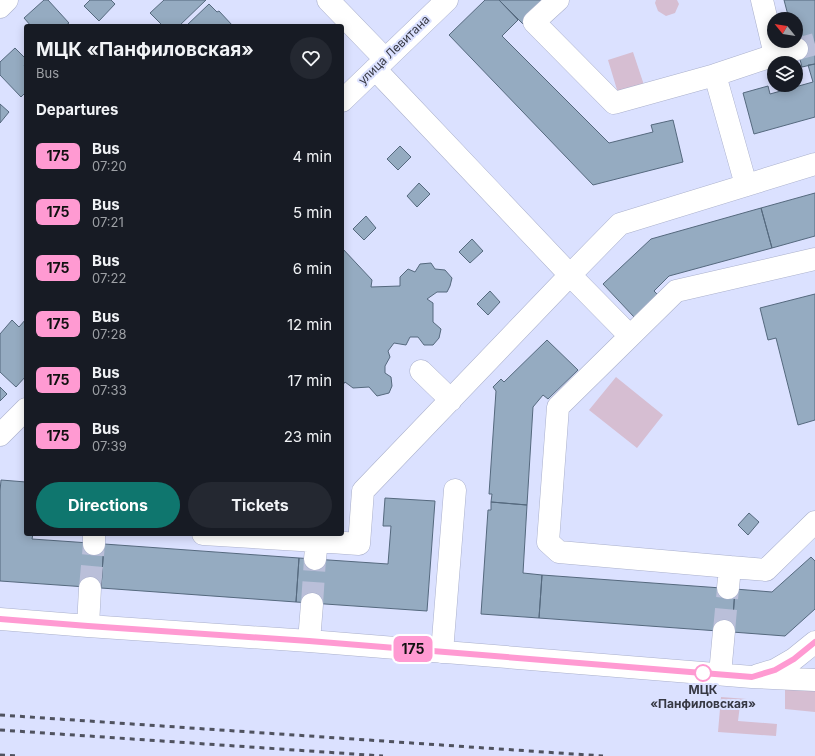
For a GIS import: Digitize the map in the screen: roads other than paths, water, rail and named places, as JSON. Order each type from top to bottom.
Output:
[{"type":"street","points":[[0,6],[7,0]]},
{"type":"street","points":[[328,0],[380,64],[570,275],[630,336]]},
{"type":"street","name":"улица Левитана","points":[[344,99],[447,0]]},
{"type":"street","points":[[558,0],[534,22],[614,103],[715,75],[798,49]]},
{"type":"street","points":[[762,0],[776,55]]},
{"type":"street","points":[[715,75],[746,185]]},
{"type":"street","points":[[217,536],[316,550],[359,544],[363,492],[620,224],[815,164]]},
{"type":"street","points":[[815,259],[676,291],[558,407],[548,542],[559,552],[766,570],[815,522]]},
{"type":"street","points":[[420,370],[451,400]]},
{"type":"street","points":[[0,434],[24,412]]},
{"type":"street","points":[[442,652],[455,490]]},
{"type":"street","points":[[728,588],[730,567]]},
{"type":"street","points":[[88,626],[90,588]]},
{"type":"street","points":[[309,641],[312,604]]},
{"type":"street","points":[[0,619],[309,641],[752,677],[815,680]]},
{"type":"street","points":[[720,674],[724,631]]},
{"type":"street","points":[[752,677],[775,670],[794,659],[815,642]]},
{"type":"tunnel","points":[[797,49],[815,44]]},
{"type":"tunnel","points":[[90,588],[94,544]]},
{"type":"tunnel","points":[[312,604],[315,559]]},
{"type":"tunnel","points":[[724,631],[728,588]]},
{"type":"railway","points":[[0,715],[603,756]]},
{"type":"railway","points":[[0,730],[383,756]]},
{"type":"railway","points":[[0,755],[18,756]]},
{"type":"place","name":"МЦК «Панфиловская»","points":[[703,673]]}]
